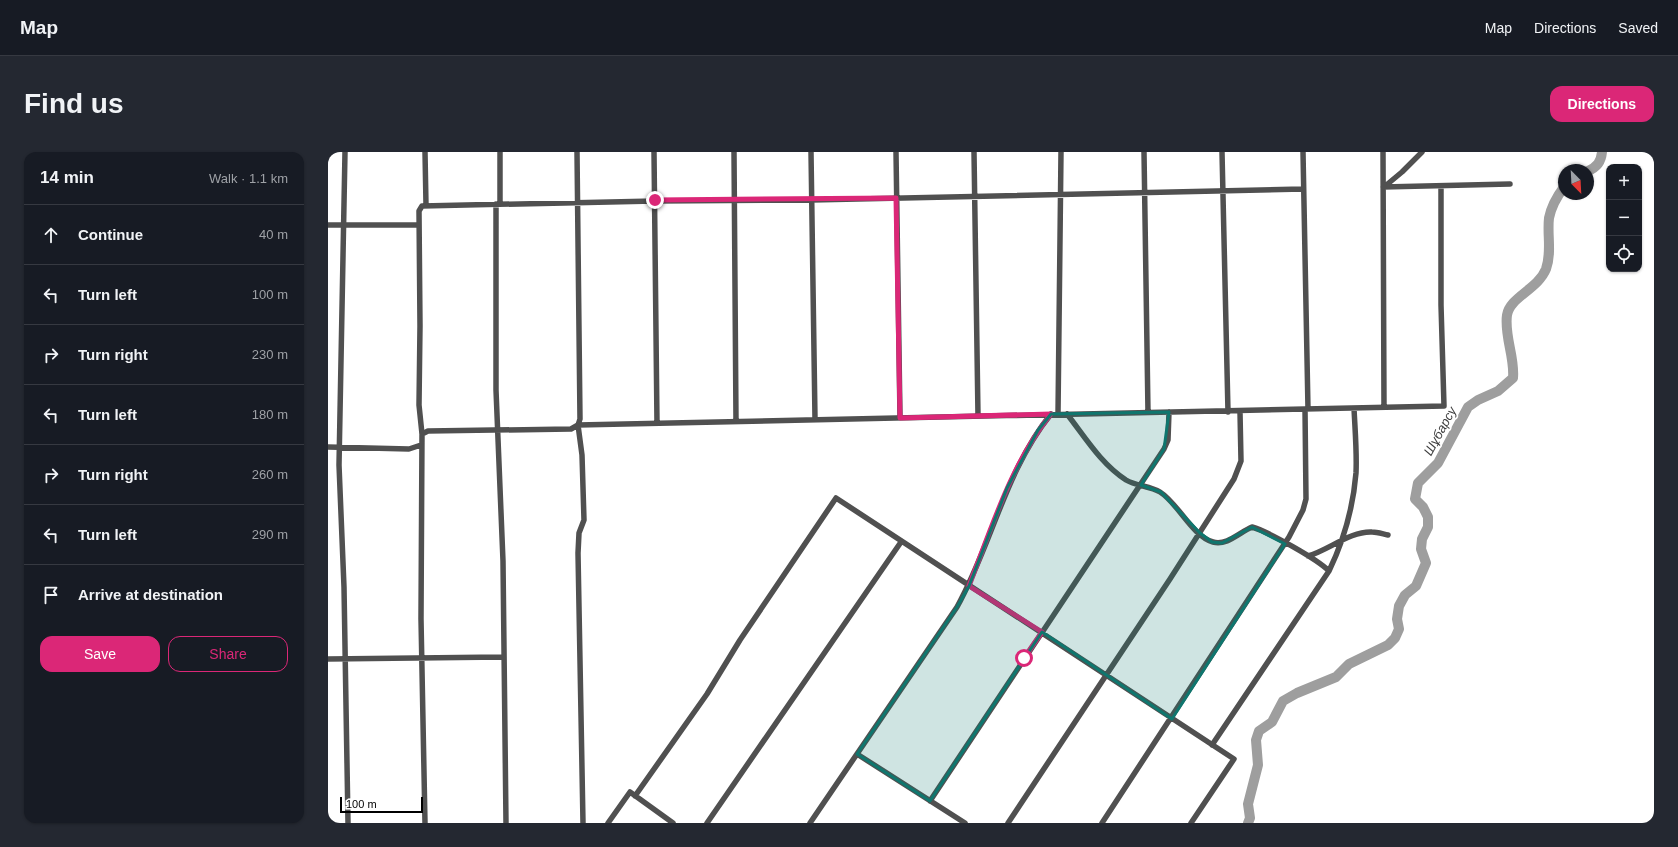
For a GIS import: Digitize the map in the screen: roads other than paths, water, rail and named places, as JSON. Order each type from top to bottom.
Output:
[{"type":"street","points":[[345,152],[340,448],[348,823]]},
{"type":"street","points":[[425,152],[426,205]]},
{"type":"street","points":[[500,152],[496,390],[502,561],[506,823]]},
{"type":"street","points":[[577,152],[580,419],[578,424],[582,455],[584,520],[579,533],[578,553],[583,823]]},
{"type":"street","points":[[654,152],[657,423]]},
{"type":"street","points":[[734,152],[733,200],[736,421]]},
{"type":"street","points":[[811,152],[815,419]]},
{"type":"street","points":[[896,152],[900,418]]},
{"type":"street","points":[[974,152],[978,416]]},
{"type":"street","points":[[1058,414],[1061,152]]},
{"type":"street","points":[[1144,152],[1148,412]]},
{"type":"street","points":[[1222,152],[1228,412]]},
{"type":"street","points":[[1102,823],[1172,719],[1285,544],[1303,510],[1306,499],[1307,409],[1303,152]]},
{"type":"street","points":[[1383,152],[1384,408]]},
{"type":"street","points":[[1383,187],[1402,172],[1422,152]]},
{"type":"street","points":[[1383,187],[1510,184]]},
{"type":"street","points":[[422,434],[428,431],[571,429],[578,424],[1148,412],[1240,412],[1444,406],[1441,305],[1441,186]]},
{"type":"street","points":[[425,823],[422,658],[422,434],[419,405],[420,208],[426,205],[655,200],[812,200],[974,195],[1303,189]]},
{"type":"street","points":[[328,225],[419,225]]},
{"type":"street","points":[[1212,745],[1328,571],[1342,541],[1351,511],[1356,472],[1354,408]]},
{"type":"street","points":[[930,801],[1164,449],[1168,440],[1169,412]]},
{"type":"street","points":[[1008,823],[1200,533],[1240,469],[1240,412]]},
{"type":"street","points":[[812,822],[957,607],[969,586],[1007,488],[1038,430],[1051,414]]},
{"type":"street","points":[[1067,414],[1101,457],[1117,473],[1127,481],[1160,492],[1200,533],[1212,542],[1222,543],[1252,527],[1308,556],[1328,571]]},
{"type":"street","points":[[328,448],[409,449],[421,445]]},
{"type":"street","points":[[635,796],[707,694],[740,640],[836,498],[1234,759],[1191,823]]},
{"type":"street","points":[[1308,556],[1321,553],[1342,541],[1362,533],[1373,532],[1388,535]]},
{"type":"street","points":[[707,823],[901,542]]},
{"type":"street","points":[[328,659],[503,658]]},
{"type":"street","points":[[857,754],[965,823]]},
{"type":"street","points":[[608,823],[630,792],[673,823]]},
{"type":"waterway","name":"Шұбарсу","points":[[1594,168],[1601,159],[1602,152]]},
{"type":"waterway","name":"Шұбарсу","points":[[1248,823],[1250,818],[1248,804],[1258,765],[1256,740],[1259,731],[1272,722],[1283,701],[1297,693],[1336,677],[1349,664],[1388,645],[1395,638],[1399,629],[1397,619],[1399,606],[1405,595],[1416,586],[1426,563],[1421,549],[1422,539],[1428,527],[1428,517],[1423,507],[1415,499],[1418,483],[1438,463],[1468,407],[1478,400],[1498,391],[1513,378],[1506,323],[1507,315],[1513,303],[1537,282],[1546,269],[1549,256],[1549,218],[1558,196]]}]
